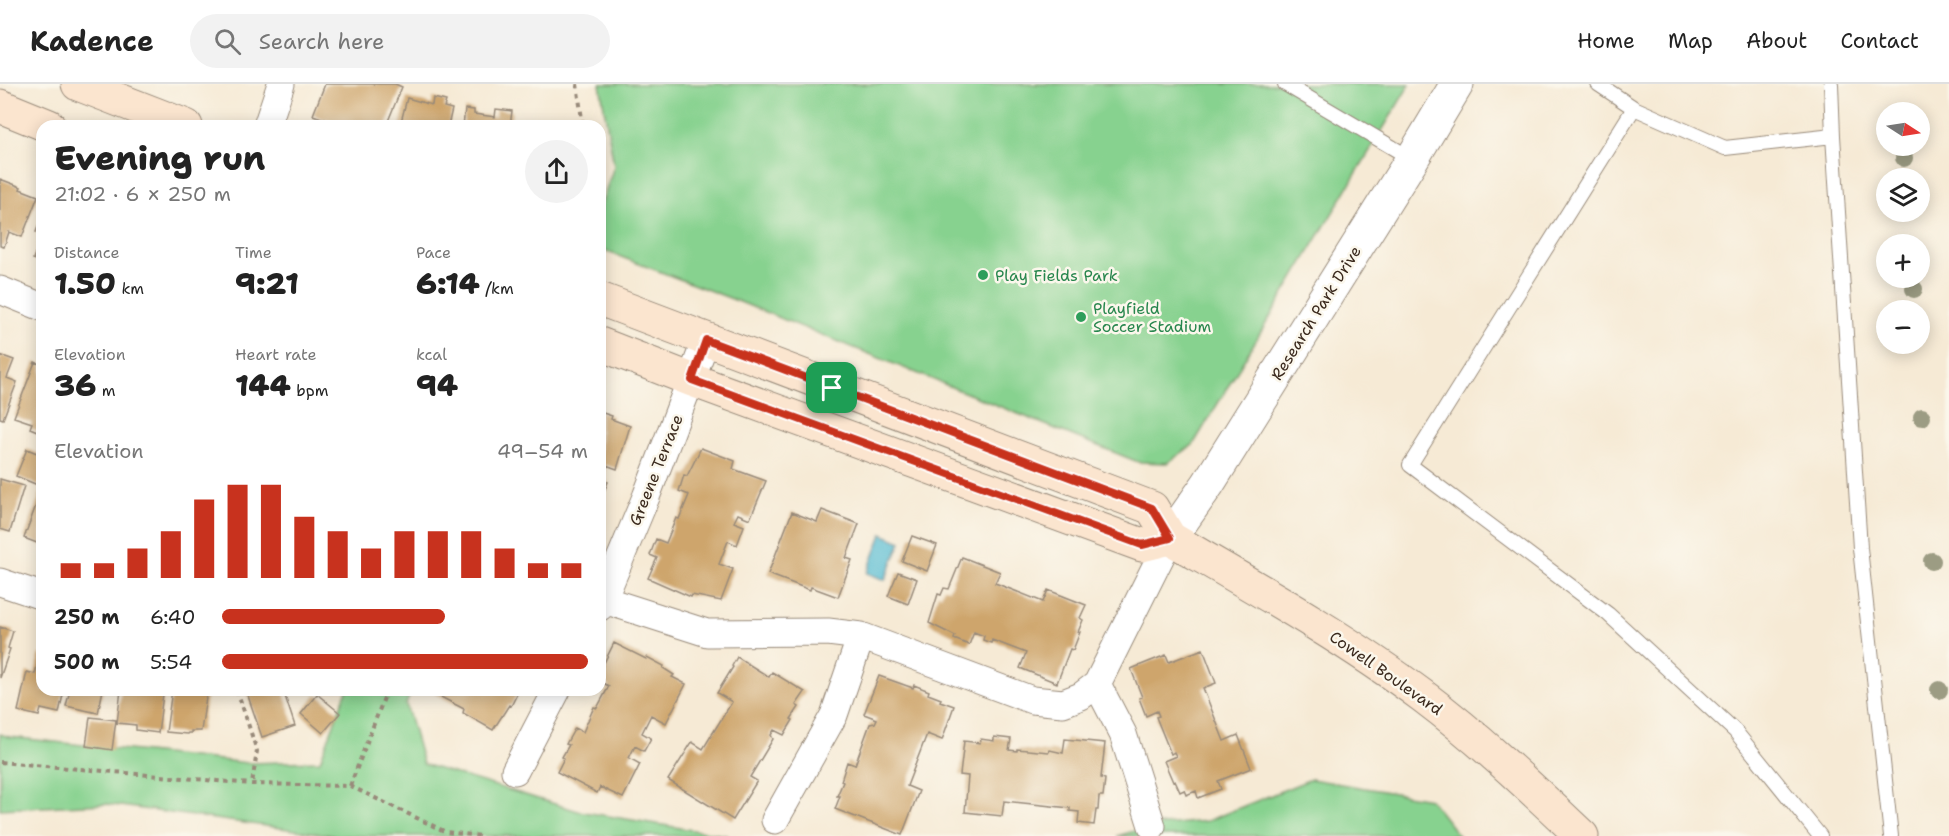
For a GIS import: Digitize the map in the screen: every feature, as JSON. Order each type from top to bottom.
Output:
[{"type":"main road","points":[[78,84],[171,120]]},
{"type":"main road","points":[[0,106],[36,121]]},
{"type":"main road","name":"Cowell Boulevard","points":[[606,301],[1152,508],[1170,538],[1349,644],[1426,698],[1518,775],[1582,836]]},
{"type":"main road","points":[[606,346],[1142,545],[1170,538]]},
{"type":"street","points":[[269,120],[281,84]]},
{"type":"street","name":"Research Park Drive","points":[[1170,538],[1208,484],[1457,84]]},
{"type":"street","points":[[0,290],[36,305]]},
{"type":"street","name":"Greene Terrace","points":[[606,594],[706,340]]},
{"type":"street","points":[[1152,826],[1123,734],[1097,684],[1170,538]]},
{"type":"street","points":[[0,582],[36,594]]},
{"type":"street","name":"Greene Terrace","points":[[606,605],[707,633],[828,632],[861,636],[1032,700],[1063,702],[1081,696],[1097,684]]},
{"type":"street","points":[[775,820],[834,716],[861,636]]},
{"type":"street","points":[[515,771],[554,696]]},
{"type":"lane","points":[[1284,84],[1412,159]]},
{"type":"lane","points":[[1598,84],[1634,108],[1725,148],[1833,136]]},
{"type":"lane","points":[[1832,84],[1833,136],[1860,548],[1891,836]]},
{"type":"lane","points":[[1634,108],[1410,465],[1608,614],[1735,731],[1820,836]]},
{"type":"path","points":[[577,84],[582,120]]},
{"type":"path","points":[[239,696],[257,751],[252,784]]},
{"type":"path","points":[[350,786],[385,696]]},
{"type":"path","points":[[0,762],[252,784],[350,786],[445,834],[481,836]]},
{"type":"green space","name":"Play Fields Park","points":[[600,84],[1410,84],[1193,445],[1167,463],[1138,462],[740,302],[606,251],[606,190],[614,166]]},
{"type":"green space","points":[[345,696],[409,696],[406,704],[423,764],[578,811],[729,836],[338,836],[106,804],[0,809],[0,734],[9,737],[248,763],[320,761]]},
{"type":"green space","points":[[1311,779],[1430,799],[1459,836],[1117,836],[1152,826],[1207,821]]},
{"type":"water","points":[[882,534],[901,542],[885,580],[867,573]]},
{"type":"building","points":[[325,84],[395,84],[402,87],[388,120],[327,120],[313,115]]},
{"type":"building","points":[[407,98],[432,105],[433,98],[446,101],[444,107],[452,109],[449,120],[402,120]]},
{"type":"building","points":[[465,109],[474,110],[474,114],[495,117],[496,109],[512,111],[511,120],[464,120]]},
{"type":"building","points":[[0,179],[36,195],[36,201],[22,237],[9,232],[4,247],[0,246]]},
{"type":"building","points":[[0,355],[14,360],[7,378],[17,382],[3,419],[0,418]]},
{"type":"building","points":[[35,362],[36,430],[30,428],[32,423],[14,417]]},
{"type":"building","points":[[606,414],[612,416],[611,419],[630,426],[617,469],[606,465]]},
{"type":"building","points":[[701,448],[735,461],[733,469],[766,481],[750,519],[738,514],[734,522],[744,526],[737,545],[728,541],[719,564],[733,569],[721,601],[692,595],[691,597],[648,578],[657,558],[650,555],[656,539],[666,543],[676,518],[679,519],[689,495],[679,491],[684,475],[687,476]]},
{"type":"building","points":[[27,449],[36,453],[36,484],[16,476]]},
{"type":"building","points":[[0,479],[24,486],[10,532],[0,529]]},
{"type":"building","points":[[36,505],[36,543],[24,538]]},
{"type":"building","points":[[822,510],[859,524],[846,558],[852,560],[838,597],[811,587],[810,590],[768,574],[792,512],[817,522]]},
{"type":"building","points":[[912,536],[937,545],[927,571],[902,561]]},
{"type":"building","points":[[962,557],[1000,572],[995,583],[1043,602],[1048,590],[1086,605],[1080,618],[1083,620],[1078,632],[1080,632],[1073,650],[1070,649],[1057,683],[1020,668],[1026,653],[992,640],[991,643],[983,640],[984,636],[974,632],[969,645],[954,639],[955,636],[929,623],[938,594],[941,595],[944,588],[949,589]]},
{"type":"building","points":[[898,572],[917,579],[908,604],[888,596]]},
{"type":"building","points":[[0,627],[13,631],[8,648],[10,649],[0,678]]},
{"type":"building","points":[[614,643],[664,666],[663,668],[674,675],[672,677],[686,684],[666,723],[651,715],[642,733],[651,738],[644,751],[635,746],[629,758],[640,764],[623,798],[600,787],[597,793],[557,772],[569,745],[566,744],[575,728],[583,732],[594,707],[597,708],[604,696],[606,696],[609,686],[606,685],[606,659]]},
{"type":"building","points":[[1203,649],[1216,683],[1203,688],[1224,741],[1238,735],[1251,768],[1218,781],[1221,789],[1198,798],[1196,791],[1186,795],[1184,790],[1180,792],[1175,781],[1173,782],[1164,761],[1176,756],[1174,752],[1171,754],[1156,717],[1159,716],[1157,711],[1146,716],[1139,698],[1142,697],[1131,669],[1166,655],[1169,662]]},
{"type":"building","points":[[737,657],[769,677],[772,672],[805,692],[796,705],[799,707],[784,735],[774,730],[771,735],[773,739],[750,777],[757,781],[733,820],[668,780],[692,742],[703,749],[732,702],[717,693]]},
{"type":"building","points":[[36,670],[36,696],[63,696],[59,713],[41,709],[39,716],[18,711],[27,672],[35,674]]},
{"type":"building","points":[[879,676],[929,691],[928,694],[954,706],[942,740],[927,734],[907,786],[919,791],[902,835],[835,809],[847,762],[855,765],[870,724],[875,723],[877,719],[864,714]]},
{"type":"building","points":[[68,696],[102,696],[98,713],[66,706]]},
{"type":"building","points":[[120,696],[163,696],[158,733],[136,730],[136,725],[117,723]]},
{"type":"building","points":[[171,696],[206,696],[201,731],[191,731],[187,734],[166,732]]},
{"type":"building","points":[[248,696],[285,696],[295,726],[262,737]]},
{"type":"building","points":[[315,696],[319,696],[340,713],[323,733],[301,714]]},
{"type":"building","points":[[439,696],[516,696],[493,730],[463,713],[464,709]]},
{"type":"building","points":[[90,717],[116,720],[112,750],[86,746]]},
{"type":"building","points":[[994,737],[1011,739],[1009,750],[1017,751],[1017,749],[1049,752],[1050,750],[1063,753],[1065,739],[1105,743],[1101,778],[1105,779],[1103,796],[1099,796],[1094,825],[1078,823],[1079,812],[1070,811],[1070,808],[1004,801],[1002,816],[965,812],[968,776],[960,775],[964,741],[980,743],[981,739],[994,741]]},
{"type":"place","name":"Play Fields Park","points":[[983,275]]},
{"type":"place","name":"Playfield Soccer Stadium","points":[[1081,317]]},
{"type":"route","points":[[706,340],[832,388],[1152,508],[1170,538],[1142,545],[692,380],[706,340]]}]
